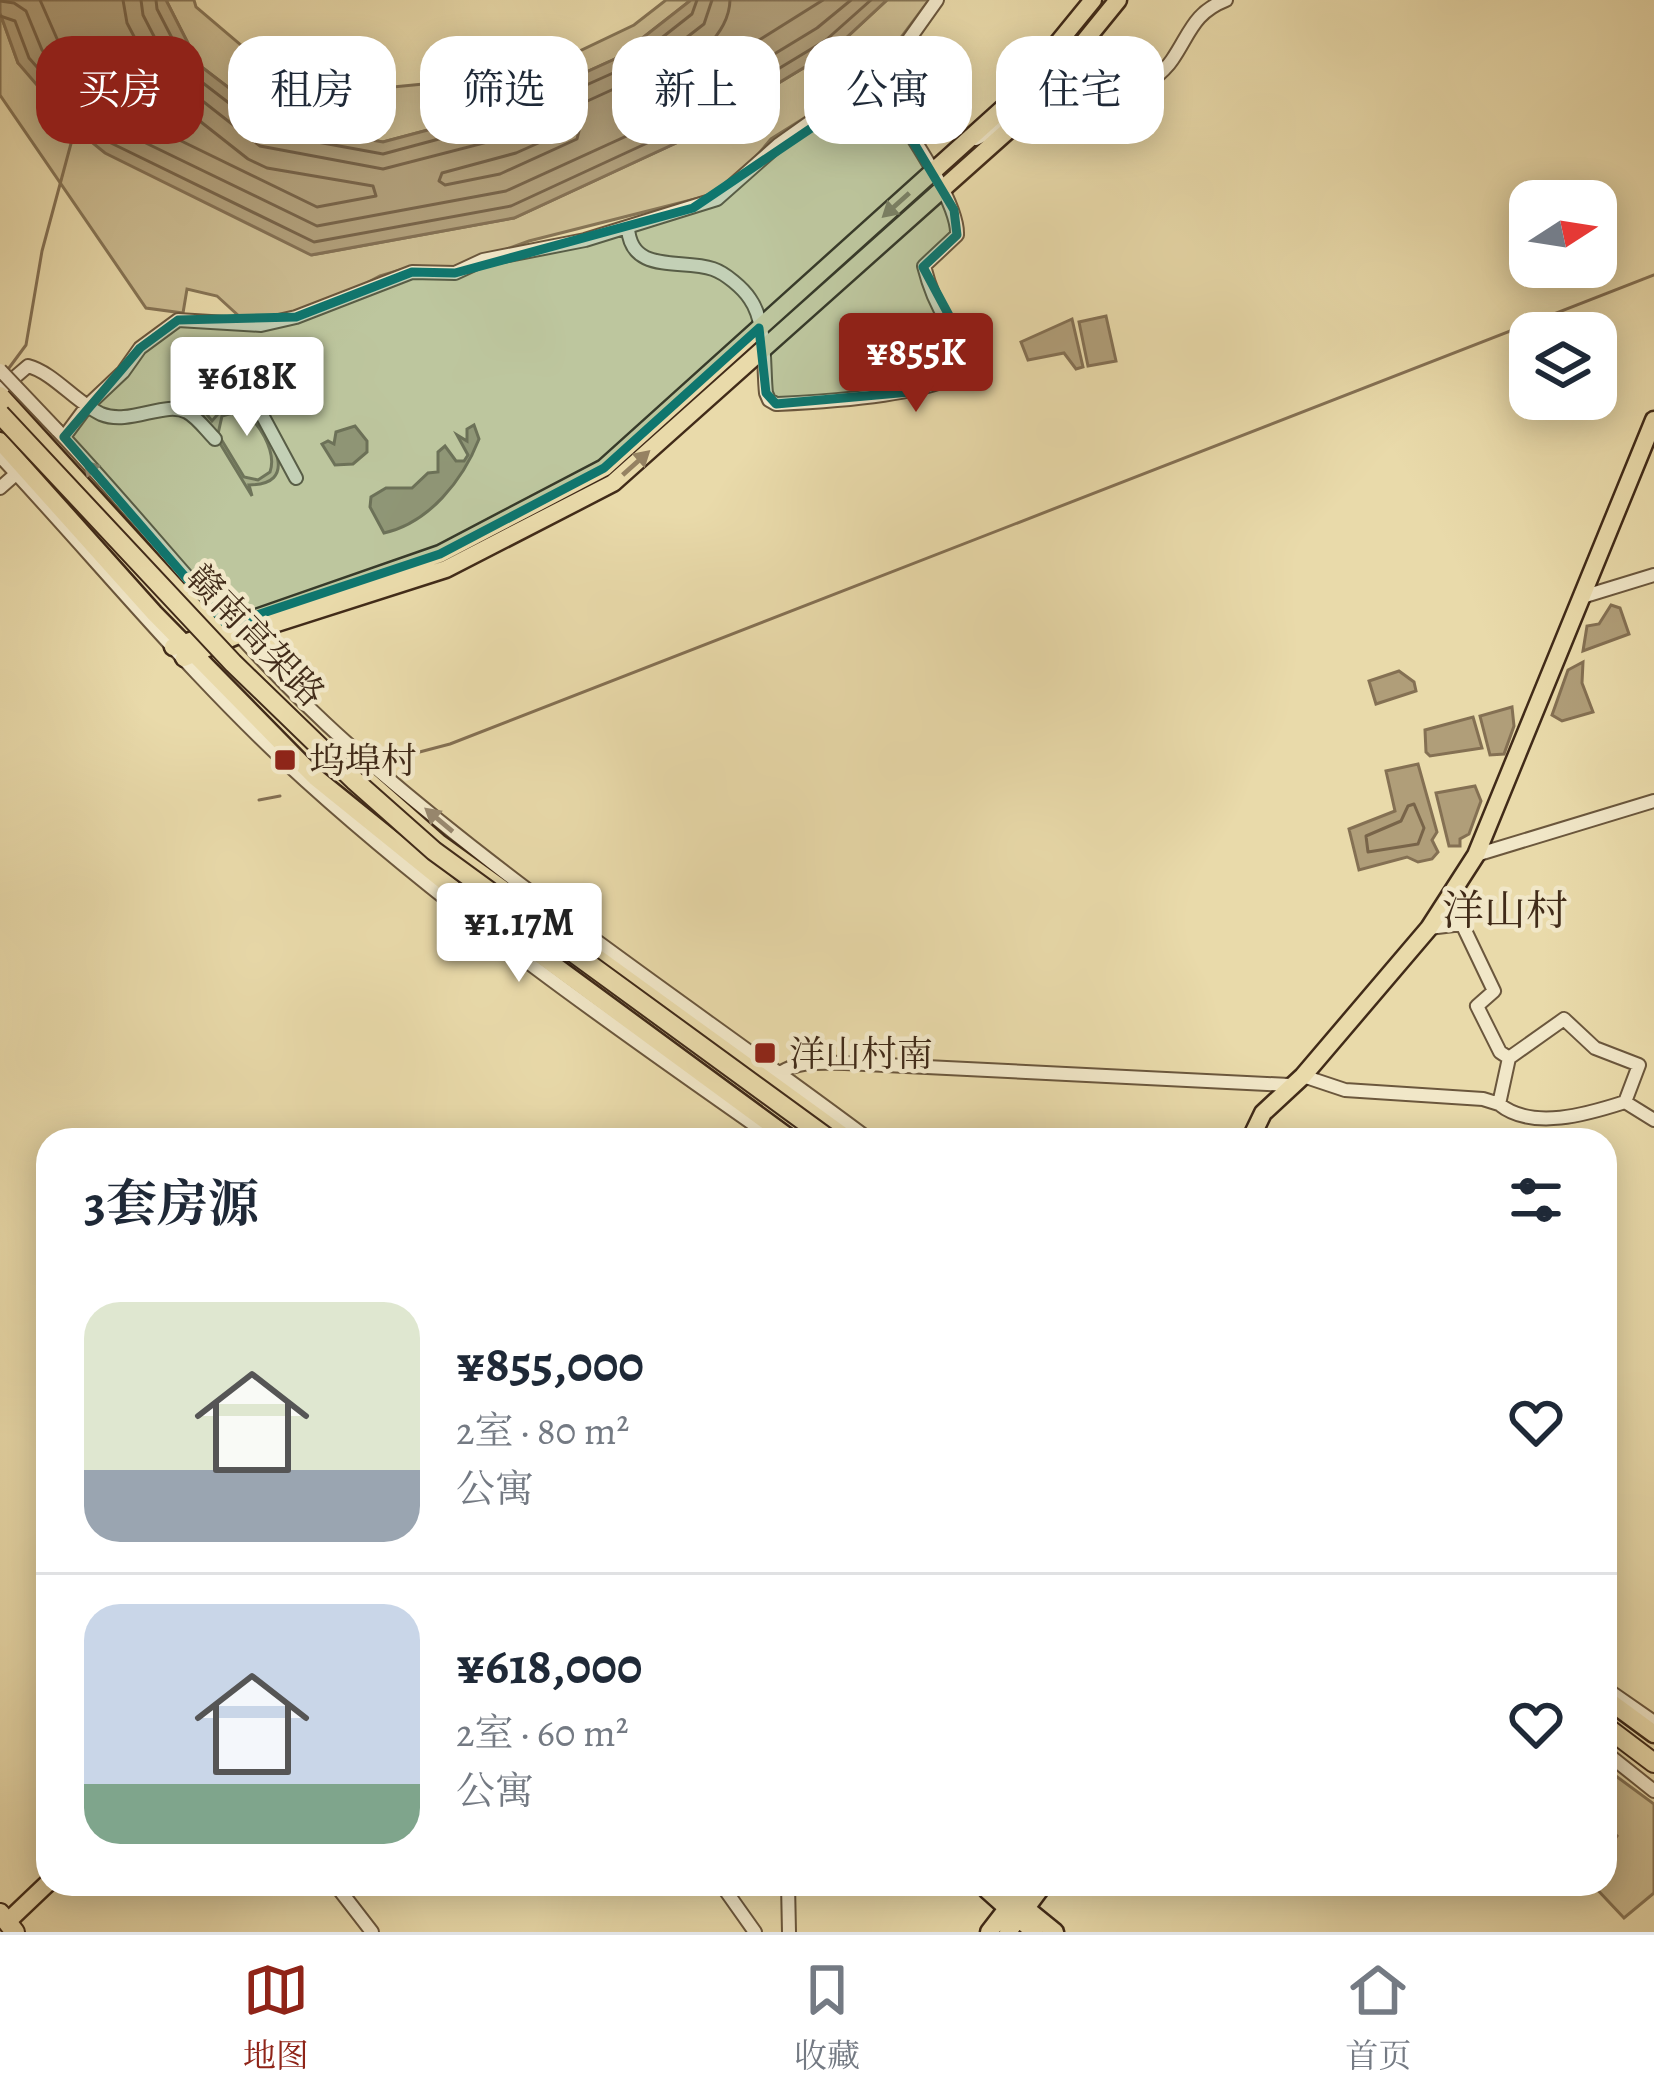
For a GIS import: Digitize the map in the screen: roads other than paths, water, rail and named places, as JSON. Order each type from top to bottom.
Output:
[{"type":"highway","name":"赣南高架路","points":[[0,414],[233,663],[434,851],[814,1128]]},
{"type":"highway","name":"赣南高架路","points":[[0,428],[154,597],[316,761],[429,860],[794,1128]]},
{"type":"highway","points":[[1617,1721],[1654,1748]]},
{"type":"highway","points":[[1617,1735],[1654,1763]]},
{"type":"main road","points":[[184,650],[440,554],[604,468],[1009,103],[1093,0]]},
{"type":"main road","points":[[1089,36],[1118,0]]},
{"type":"main road","points":[[225,633],[446,569],[614,483],[996,142]]},
{"type":"main road","points":[[0,393],[56,437],[180,590],[225,633],[253,671],[440,843],[833,1128]]},
{"type":"main road","points":[[1256,1128],[1263,1113],[1429,928],[1476,855],[1654,420]]},
{"type":"main road","points":[[0,441],[20,470],[184,650],[315,777],[482,912],[776,1128]]},
{"type":"main road","points":[[154,613],[180,590]]},
{"type":"main road","points":[[230,693],[253,671]]},
{"type":"main road","points":[[818,1128],[823,1120]]},
{"type":"main road","points":[[1617,1706],[1654,1734]]},
{"type":"main road","points":[[1617,1746],[1654,1774]]},
{"type":"main road","points":[[5,1926],[36,1895]]},
{"type":"main road","points":[[989,1932],[1017,1908]]},
{"type":"main road","points":[[1017,1908],[1034,1932]]},
{"type":"main road","points":[[1017,1908],[1055,1932]]},
{"type":"street","points":[[911,36],[937,0]]},
{"type":"street","points":[[1164,69],[1190,25],[1202,12],[1226,0]]},
{"type":"street","points":[[56,437],[123,372],[140,347],[178,320],[261,325],[333,305],[412,272],[455,273],[483,260],[628,228],[717,200],[804,127]]},
{"type":"street","points":[[919,152],[937,155],[996,131]]},
{"type":"street","points":[[628,228],[635,249],[648,261],[719,272],[753,302],[766,393],[776,404],[921,391],[968,370],[974,362],[972,351],[936,302],[925,266],[957,235],[958,221],[914,144]]},
{"type":"street","points":[[186,411],[239,363]]},
{"type":"street","points":[[0,393],[28,366],[34,367],[87,406],[113,418],[186,411],[215,439]]},
{"type":"street","points":[[0,370],[225,633],[348,743],[506,877],[854,1128]]},
{"type":"street","points":[[217,382],[261,413],[296,478]]},
{"type":"street","points":[[0,456],[20,470],[302,778],[471,920],[759,1128]]},
{"type":"street","points":[[0,488],[20,470]]},
{"type":"street","points":[[1582,597],[1654,575]]},
{"type":"street","points":[[1476,855],[1654,801]]},
{"type":"street","points":[[1429,928],[1457,922],[1468,930],[1494,991],[1479,1000],[1483,1022],[1500,1052],[1509,1058]]},
{"type":"street","points":[[1499,1104],[1509,1058],[1564,1019],[1595,1048],[1639,1065],[1624,1102]]},
{"type":"street","points":[[780,1072],[790,1066],[845,1063],[1296,1080],[1345,1090],[1483,1099],[1528,1118],[1591,1113],[1624,1102],[1654,1120]]},
{"type":"street","points":[[1617,1696],[1654,1722]]},
{"type":"street","points":[[1617,1762],[1654,1791]]},
{"type":"street","points":[[344,1896],[372,1932]]},
{"type":"street","points":[[730,1896],[755,1932]]},
{"type":"street","points":[[788,1896],[788,1932]]},
{"type":"water","points":[[0,0],[166,0],[184,36],[36,36],[36,84],[18,63]]},
{"type":"water","points":[[691,0],[887,0],[848,36],[804,36],[804,68],[780,82],[780,36],[645,36]]},
{"type":"water","points":[[612,60],[612,144],[674,144],[514,218],[311,255],[94,144],[204,144],[204,69],[228,87],[228,144],[396,144],[396,139],[420,132],[420,144],[588,144],[588,71]]},
{"type":"water","points":[[1106,316],[1116,361],[1088,366],[1079,322]]},
{"type":"water","points":[[1072,319],[1083,367],[1076,369],[1064,353],[1028,360],[1021,342]]},
{"type":"water","points":[[474,425],[479,439],[454,484],[416,520],[384,533],[370,507],[371,497],[386,488],[412,488],[428,473],[438,472],[438,452],[445,446],[456,461],[464,461],[468,455],[457,435],[467,441],[467,429]]},
{"type":"water","points":[[355,426],[367,441],[367,452],[353,464],[335,465],[322,444],[334,444],[336,432]]},
{"type":"water","points":[[1611,605],[1620,608],[1629,634],[1583,651],[1587,626],[1599,624]]},
{"type":"water","points":[[1583,662],[1582,683],[1593,712],[1562,721],[1552,715],[1568,670]]},
{"type":"water","points":[[1399,671],[1414,682],[1416,691],[1376,704],[1369,681]]},
{"type":"water","points":[[1512,707],[1514,726],[1504,754],[1490,755],[1480,716]]},
{"type":"water","points":[[1473,717],[1482,748],[1430,756],[1426,752],[1425,730]]},
{"type":"water","points":[[1418,764],[1438,852],[1432,859],[1418,862],[1407,857],[1359,870],[1349,829],[1395,811],[1386,771]]},
{"type":"water","points":[[1475,786],[1481,801],[1469,834],[1460,839],[1460,846],[1449,846],[1436,793]]},
{"type":"waterway","points":[[6,372],[26,345],[42,251],[71,144]]},
{"type":"waterway","points":[[389,760],[450,744],[1654,275]]},
{"type":"waterway","points":[[259,800],[280,796]]},
{"type":"place","name":"坞埠村","points":[[285,760]]},
{"type":"place","name":"洋山村南","points":[[765,1053]]},
{"type":"district","name":"洋山村","points":[[1505,910]]}]
